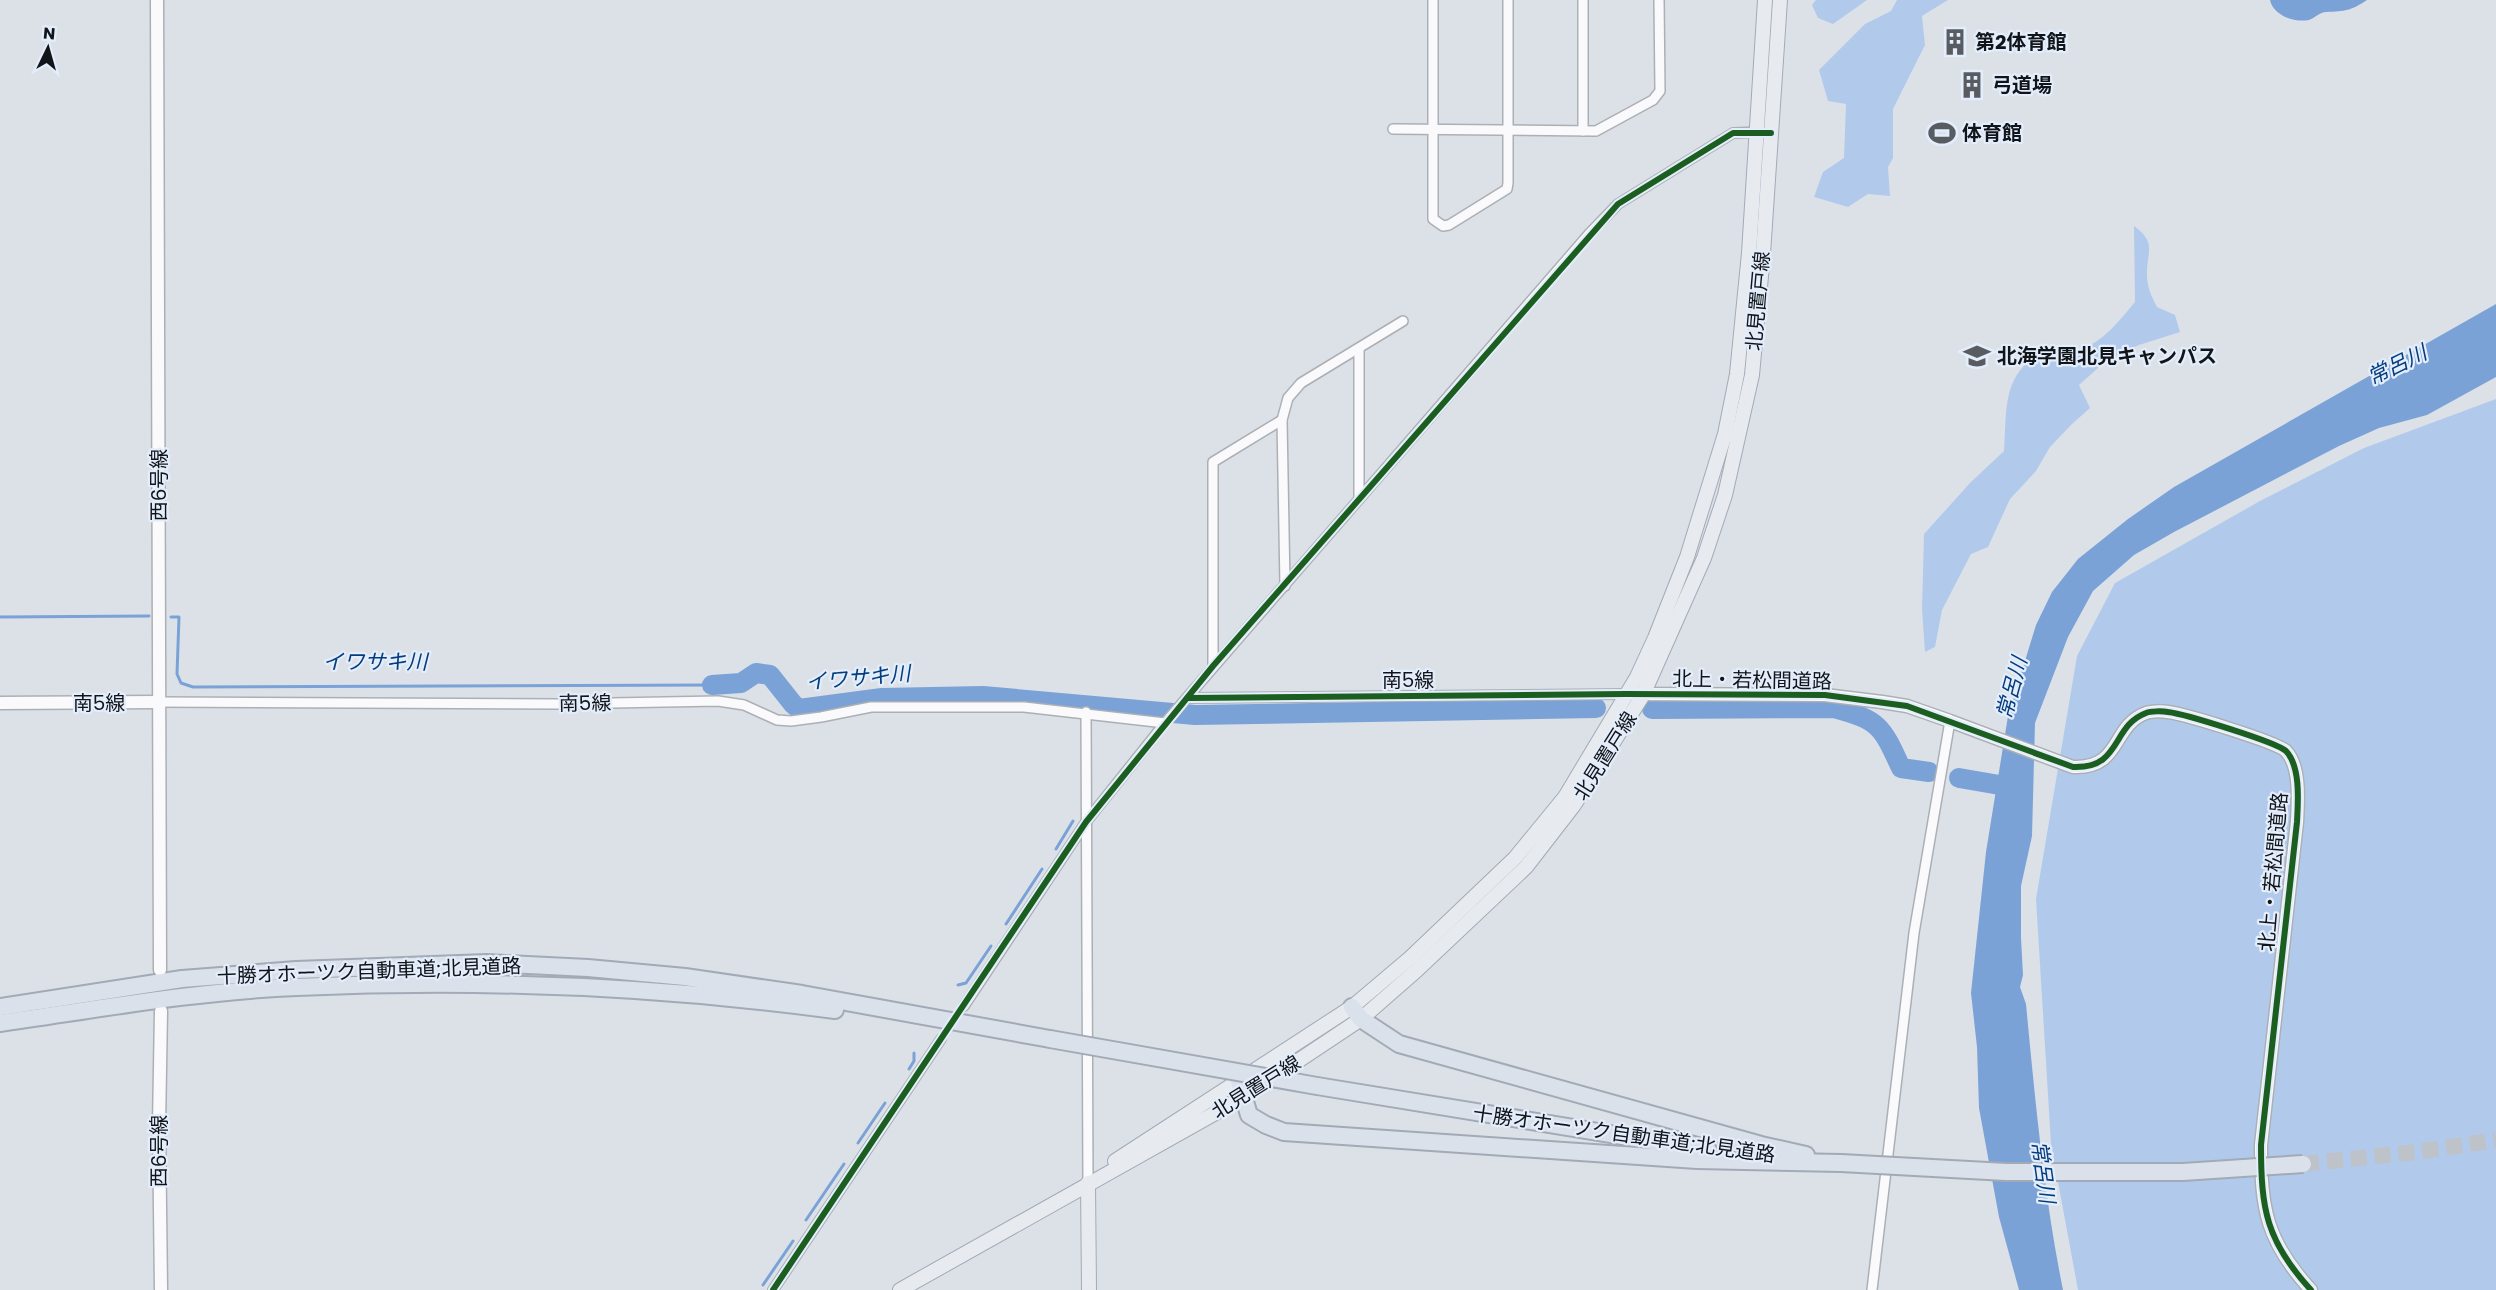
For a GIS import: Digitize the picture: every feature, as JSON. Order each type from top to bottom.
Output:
[{"type":"highway","name":"十勝オホーツク自動車道;北見道路","points":[[0,1007],[182,979],[296,970],[487,963],[588,968],[685,977],[802,994],[987,1029],[1700,1150],[1841,1163],[2006,1172],[2183,1172],[2303,1164]]},
{"type":"highway","name":"十勝オホーツク自動車道;北見道路","points":[[0,1023],[186,996],[241,991],[296,987],[492,984],[683,994],[987,1029]]},
{"type":"highway","points":[[1356,1013],[1399,1044],[1751,1142],[1841,1163]]},
{"type":"highway","points":[[1242,1089],[1249,1115],[1284,1132],[1697,1160],[1841,1163]]},
{"type":"main road","name":"北見置戸線","points":[[1356,1013],[1515,858],[1565,797],[1626,694],[1655,638],[1687,557],[1725,434],[1737,374],[1749,252],[1765,0]]},
{"type":"main road","name":"北見置戸線","points":[[900,1290],[1088,1183],[1110,1173],[1356,1013],[1426,962],[1526,867],[1574,805],[1643,695],[1704,558],[1725,495],[1752,375],[1780,0]]},
{"type":"main road","points":[[1088,1183],[1089,1290]]},
{"type":"street","name":"西6号線","points":[[157,0],[160,970]]},
{"type":"street","points":[[1433,0],[1433,219],[1443,226],[1449,225],[1506,189],[1509,131],[1509,0]]},
{"type":"street","points":[[1583,0],[1583,131]]},
{"type":"street","points":[[1394,129],[1596,131],[1653,100],[1660,91],[1659,0]]},
{"type":"street","points":[[964,1006],[1086,822],[1168,720],[1618,204],[1733,133],[1756,131],[1771,133]]},
{"type":"street","points":[[1285,586],[1282,420],[1288,398],[1301,383],[1359,350],[1403,321]]},
{"type":"street","points":[[1359,350],[1359,499]]},
{"type":"street","points":[[1213,666],[1213,462],[1282,420]]},
{"type":"street","name":"南5線","points":[[1189,698],[1626,694]]},
{"type":"street","name":"北上・若松間道路","points":[[1626,694],[1825,695],[1907,706],[2073,767],[2090,768],[2103,761],[2132,720],[2147,712],[2168,711],[2258,738],[2286,751],[2298,777],[2297,822],[2261,1145],[2261,1190],[2266,1216],[2276,1241],[2295,1272],[2311,1290]]},
{"type":"street","name":"南5線","points":[[0,703],[559,704],[718,701],[744,705],[777,720],[791,721],[870,707],[1024,707],[1168,720]]},
{"type":"street","points":[[1086,712],[1088,1183]]},
{"type":"street","points":[[1872,1290],[1914,933],[1955,723]]},
{"type":"street","name":"西6号線","points":[[161,1011],[159,1126],[161,1290]]},
{"type":"street","points":[[773,1290],[941,1039]]},
{"type":"shaded area","points":[[1816,0],[1867,0],[1833,24],[1818,18],[1812,5]]},
{"type":"shaded area","points":[[1897,0],[1948,0],[1922,16],[1925,45],[1893,109],[1893,158],[1888,167],[1890,196],[1868,194],[1848,207],[1814,197],[1823,172],[1844,158],[1846,104],[1828,101],[1819,70],[1865,24],[1891,11]]},
{"type":"shaded area","points":[[2134,226],[2148,243],[2147,280],[2152,296],[2157,307],[2175,315],[2180,332],[2139,345],[2107,360],[2079,385],[2090,408],[2050,447],[2036,471],[2010,499],[1988,547],[1971,554],[1942,610],[1935,647],[1925,652],[1922,609],[1924,534],[1970,483],[2004,451],[2009,394],[2020,370],[2044,353],[2072,352],[2094,343],[2123,317],[2135,302]]},
{"type":"shaded area","points":[[2496,399],[2496,1290],[2078,1290],[2051,1144],[2036,899],[2077,656],[2115,583],[2260,501],[2364,448]]},
{"type":"water","points":[[2270,0],[2367,0],[2348,10],[2324,12],[2303,21],[2280,14]]},
{"type":"water","name":"常呂川","points":[[2496,304],[2496,377],[2427,415],[2379,428],[2339,446],[2134,555],[2093,591],[2068,637],[2035,723],[2032,836],[2021,886],[2023,975],[2020,987],[2026,1004],[2045,1183],[2063,1290],[2019,1290],[1999,1217],[1979,1108],[1977,1047],[1971,993],[1986,852],[2008,716],[2036,625],[2052,592],[2078,559],[2128,519],[2174,487]]},
{"type":"waterway","name":"イワサキ川","points":[[0,617],[149,616]]},
{"type":"waterway","name":"イワサキ川","points":[[171,617],[179,617],[177,674],[181,683],[193,687],[712,685]]},
{"type":"waterway","name":"イワサキ川","points":[[712,685],[741,683],[756,673],[770,675],[799,709],[882,698],[983,696],[1195,715],[1596,708]]},
{"type":"waterway","name":"イワサキ川","points":[[1652,709],[1834,708],[1861,717],[1877,727],[1889,743],[1901,768],[1929,772]]},
{"type":"waterway","name":"イワサキ川","points":[[1158,716],[1161,712]]},
{"type":"waterway","name":"イワサキ川","points":[[1959,778],[2017,788]]},
{"type":"waterway","points":[[1056,849],[1073,821]]},
{"type":"waterway","points":[[1006,924],[1042,869]]},
{"type":"waterway","points":[[958,985],[966,983],[991,946]]},
{"type":"waterway","points":[[909,1069],[914,1061],[914,1053]]},
{"type":"waterway","points":[[858,1143],[885,1103]]},
{"type":"waterway","points":[[806,1220],[844,1164]]},
{"type":"waterway","points":[[763,1285],[793,1241]]},
{"type":"tunnel","points":[[941,1039],[964,1006]]},
{"type":"tunnel","points":[[2303,1164],[2416,1152],[2496,1140]]},
{"type":"cycle path","points":[[773,1290],[1086,822],[1213,666],[1618,204],[1733,133],[1771,133]]},
{"type":"cycle path","points":[[1189,698],[1626,694],[1825,695],[1907,706],[2073,767],[2089,766],[2100,761],[2135,719],[2146,713],[2154,712],[2168,712],[2192,718],[2249,735],[2279,747],[2286,751],[2294,766],[2298,785],[2298,805],[2261,1145],[2262,1188],[2269,1223],[2275,1239],[2284,1256],[2311,1290]]},
{"type":"place","name":"第2体育館","points":[[1955,42]]},
{"type":"place","name":"弓道場","points":[[1972,85]]},
{"type":"place","name":"体育館","points":[[1942,133]]},
{"type":"place","name":"北海学園北見キャンパス","points":[[1977,356]]}]
